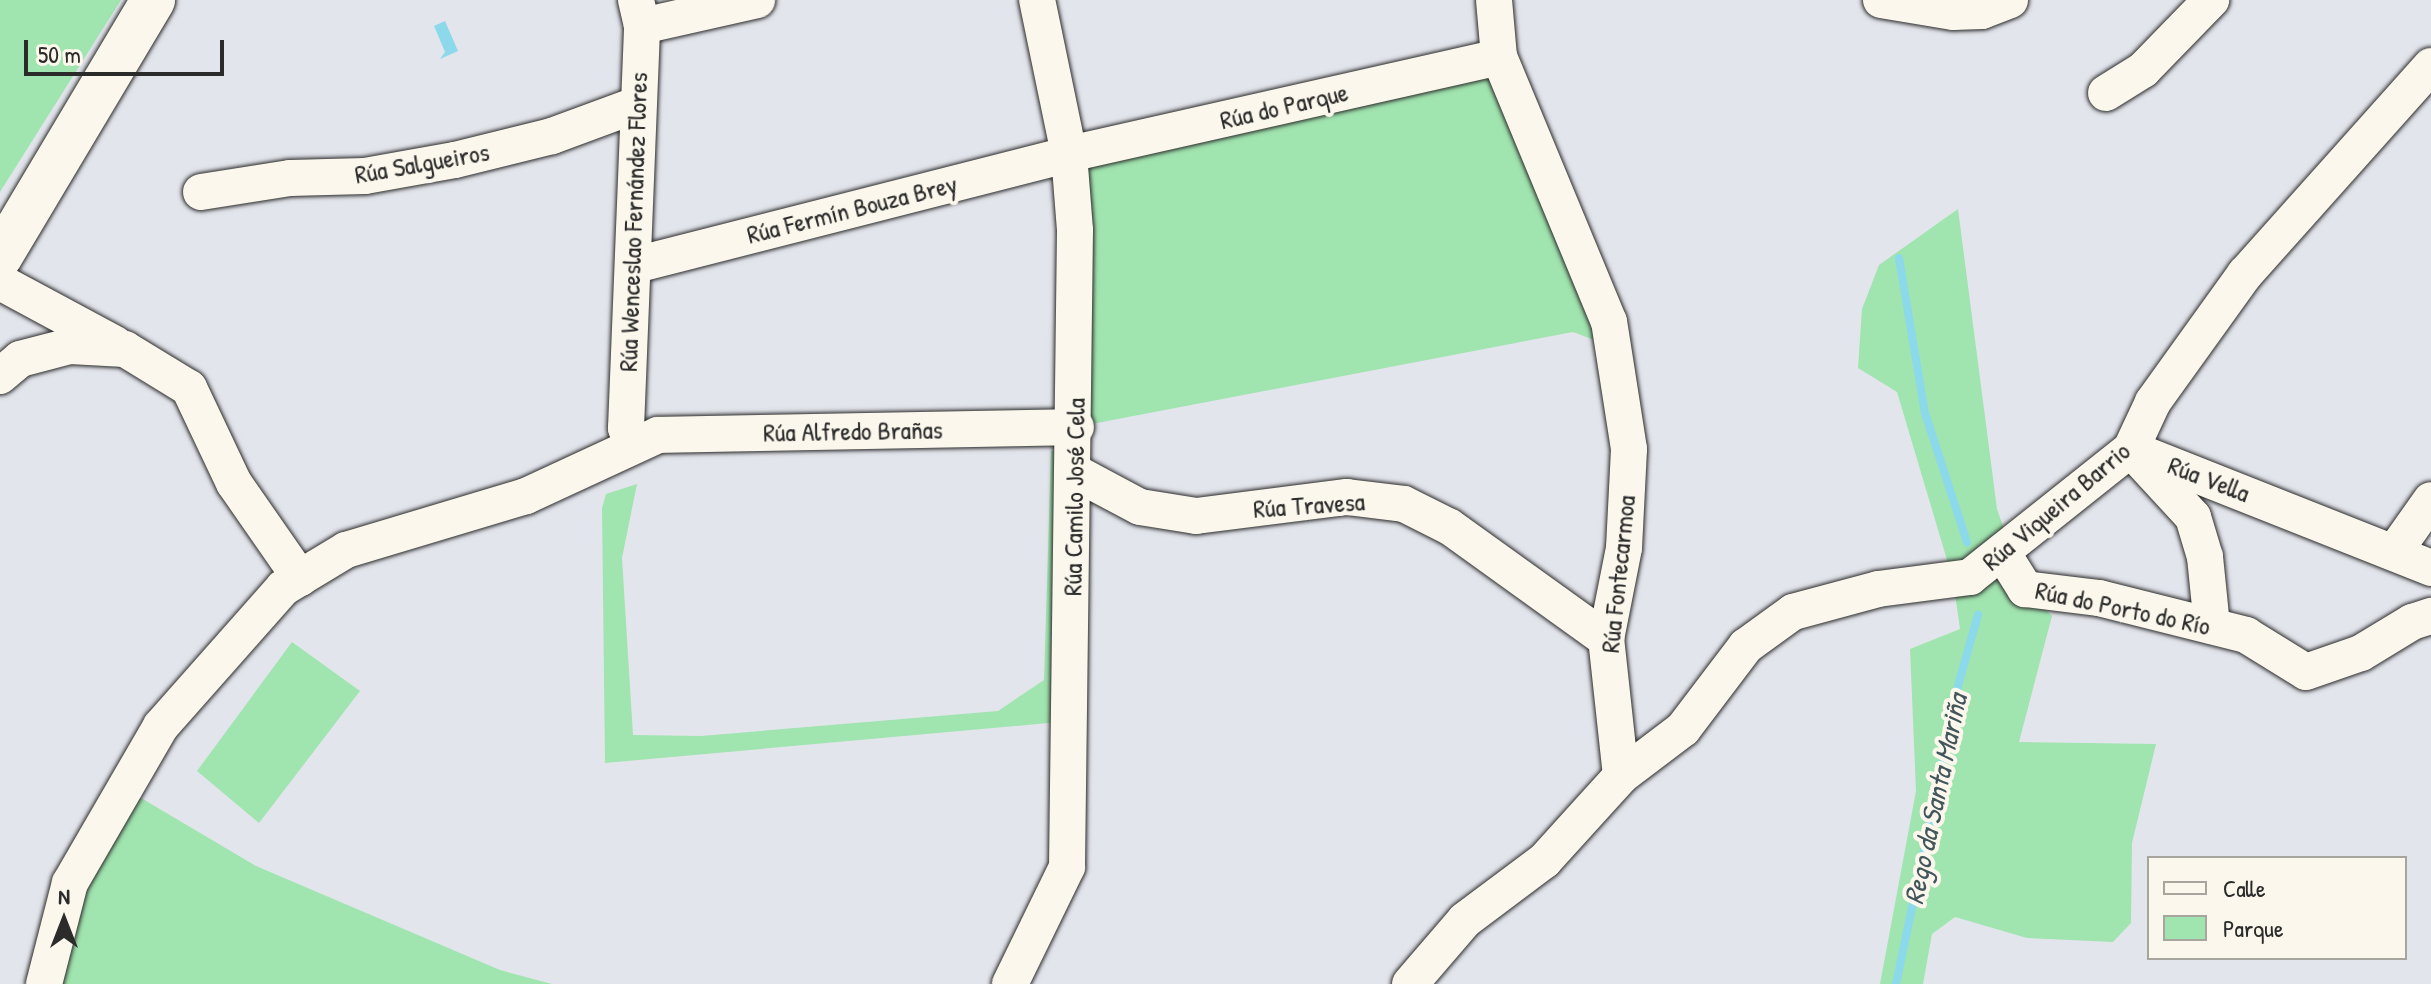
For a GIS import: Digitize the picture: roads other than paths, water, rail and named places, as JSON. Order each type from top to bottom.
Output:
[{"type":"highway","points":[[0,257],[153,0]]},
{"type":"street","points":[[639,13],[757,0]]},
{"type":"street","name":"Rúa Camilo José Cela","points":[[1010,984],[1067,867],[1076,473],[1075,230],[1069,154],[1037,0]]},
{"type":"street","name":"Rúa Fontecarmoa","points":[[1494,0],[1499,57],[1609,322],[1629,449],[1624,548],[1606,639],[1621,776]]},
{"type":"street","points":[[1881,0],[1953,12],[1982,11],[2010,0]]},
{"type":"street","points":[[2106,93],[2143,70],[2211,0]]},
{"type":"street","name":"Rúa Wenceslao Fernández Flores","points":[[632,444],[626,428],[628,314],[635,265],[639,13]]},
{"type":"street","name":"Rúa do Parque","points":[[1069,154],[1499,57]]},
{"type":"street","name":"Rúa Viqueira Barrio","points":[[1621,776],[1683,729],[1746,646],[1793,612],[1878,589],[1970,577],[2131,449],[2153,402],[2245,274],[2431,66]]},
{"type":"street","name":"Rúa Salgueiros","points":[[201,192],[290,178],[365,176],[455,160],[552,136],[636,105]]},
{"type":"street","name":"Rúa Fermín Bouza Brey","points":[[635,265],[1069,154]]},
{"type":"street","points":[[14,290],[125,349],[189,388],[234,483],[300,578]]},
{"type":"street","points":[[0,376],[20,359],[70,346],[125,349]]},
{"type":"street","name":"Rúa Alfredo Brañas","points":[[44,984],[70,883],[161,726],[283,588],[346,550],[526,496],[632,444],[658,435],[1076,427]]},
{"type":"street","name":"Rúa Vella","points":[[2131,449],[2395,551],[2431,568]]},
{"type":"street","name":"Rúa Vella","points":[[2131,449],[2193,517],[2205,557],[2212,626]]},
{"type":"street","name":"Rúa Travesa","points":[[1076,473],[1140,507],[1196,516],[1347,497],[1404,504],[1450,527],[1606,639]]},
{"type":"street","points":[[2395,551],[2431,500]]},
{"type":"street","name":"Rúa do Porto do Río","points":[[2002,552],[2025,589],[2099,598],[2246,635],[2306,672],[2361,653],[2412,622],[2431,616]]},
{"type":"street","points":[[1410,984],[1465,920],[1544,861],[1621,776]]},
{"type":"water","points":[[445,21],[458,51],[440,59],[445,52],[434,26]]},
{"type":"waterway","name":"Rego da Santa Mariña","points":[[1899,258],[1925,413],[1967,542]]},
{"type":"waterway","name":"Rego da Santa Mariña","points":[[1896,984],[1959,682],[1978,615]]}]
